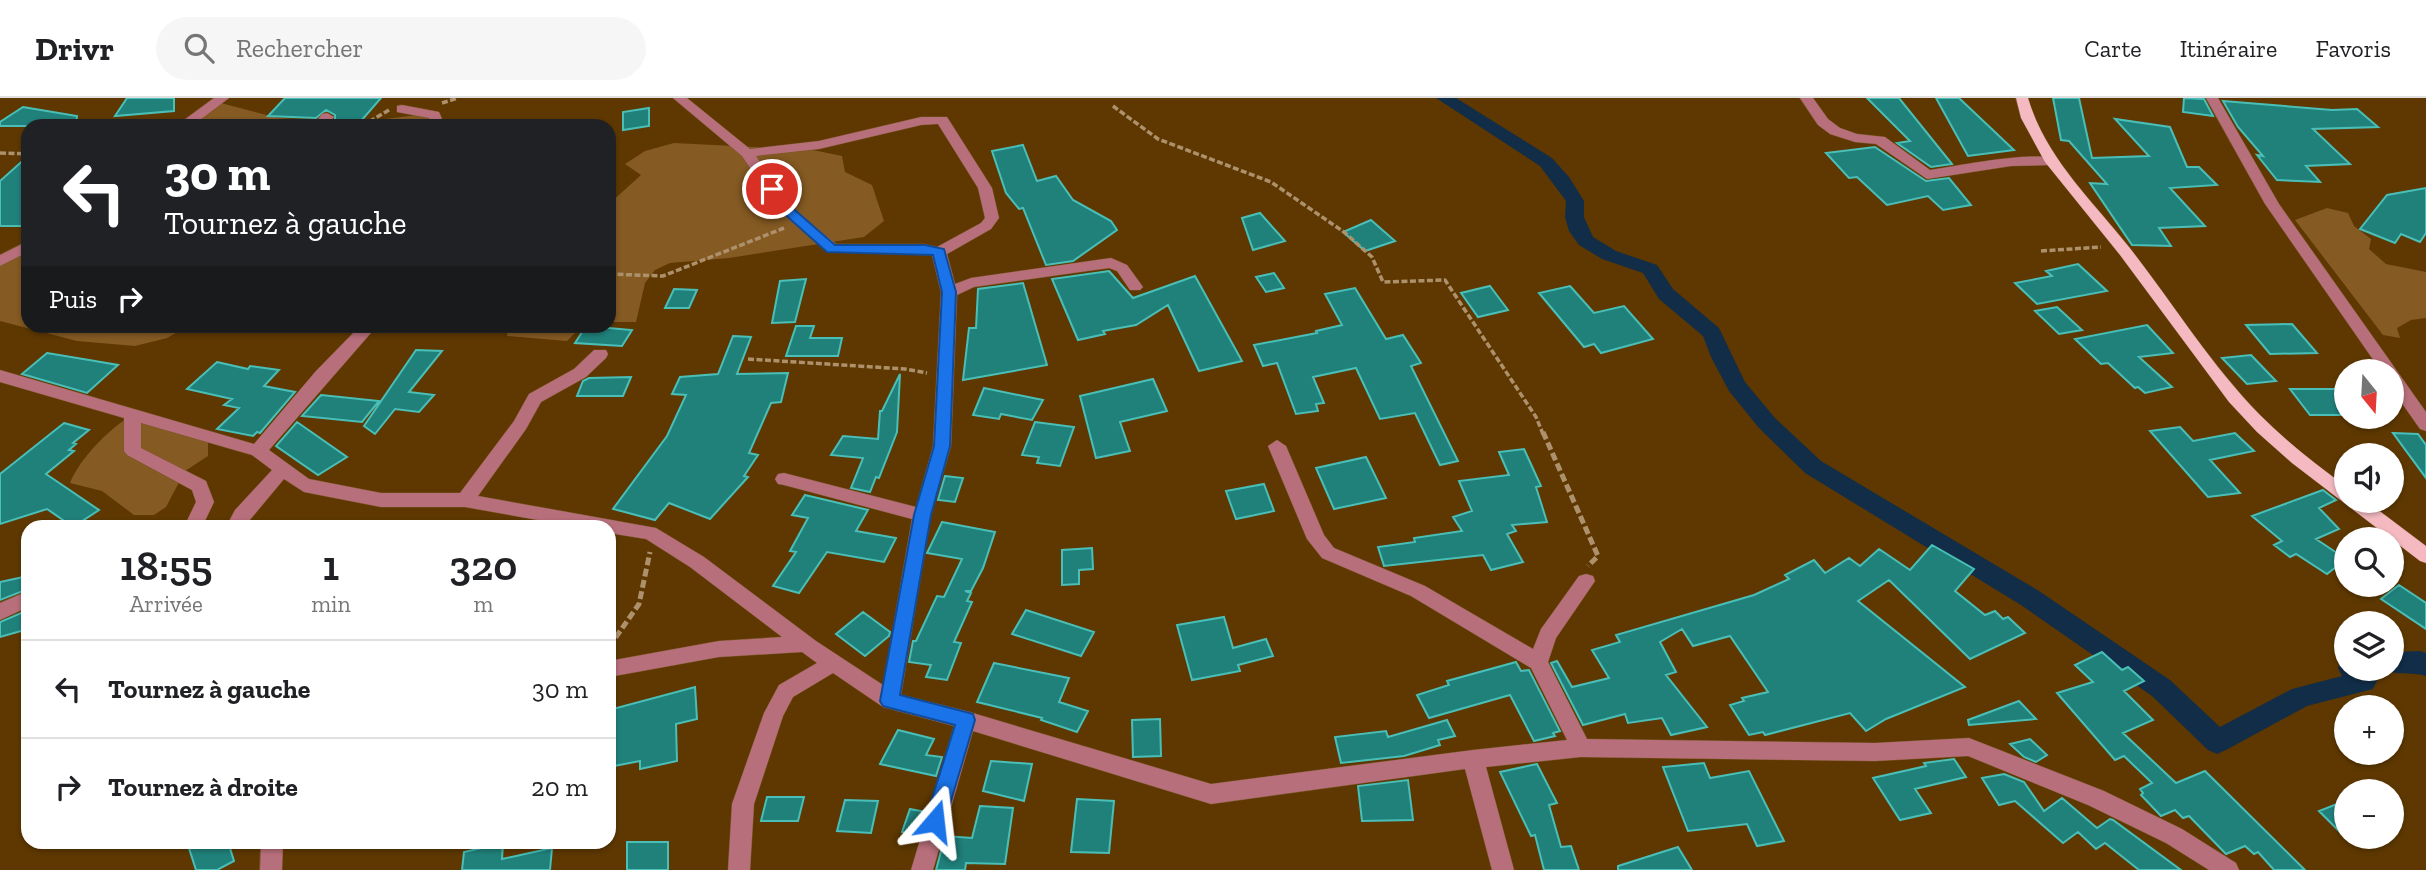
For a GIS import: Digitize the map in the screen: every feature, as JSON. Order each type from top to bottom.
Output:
[{"type":"main road","points":[[2022,98],[2033,131],[2052,161],[2123,249],[2213,371],[2253,419],[2334,486]]},
{"type":"main road","points":[[2369,513],[2426,556]]},
{"type":"street","points":[[193,119],[223,98]]},
{"type":"street","points":[[679,98],[747,153],[784,208],[832,249],[925,249],[939,252],[986,226],[992,218],[985,188],[942,120],[921,121],[819,145],[747,153]]},
{"type":"street","points":[[1807,98],[1824,122],[1835,131],[1855,138],[1880,140],[1927,175],[2011,162],[2052,161]]},
{"type":"street","points":[[2212,98],[2257,182],[2381,359]]},
{"type":"street","points":[[402,109],[433,115],[436,119]]},
{"type":"street","points":[[890,701],[922,515],[942,446],[949,292],[939,252]]},
{"type":"street","points":[[949,292],[971,283],[1111,263],[1122,268],[1135,287]]},
{"type":"street","points":[[258,450],[322,375],[362,333]]},
{"type":"street","points":[[465,500],[520,425],[535,398],[580,373],[600,354]]},
{"type":"street","points":[[0,376],[258,450],[304,485],[381,500],[465,500],[575,520]]},
{"type":"street","points":[[2404,393],[2426,425]]},
{"type":"street","points":[[132,415],[133,451],[200,486],[205,502],[196,520]]},
{"type":"street","points":[[1277,446],[1316,539],[1328,553],[1418,591],[1538,663],[1581,748]]},
{"type":"street","points":[[238,520],[284,468]]},
{"type":"street","points":[[784,479],[922,515]]},
{"type":"street","points":[[616,527],[652,534],[697,562],[805,643],[890,701],[966,720],[1211,794],[1473,759],[1581,748],[1875,752],[1969,747],[2095,798],[2174,836],[2228,870]]},
{"type":"street","points":[[1538,663],[1548,635],[1586,581]]},
{"type":"street","points":[[0,612],[21,602]]},
{"type":"street","points":[[616,668],[719,649],[805,643]]},
{"type":"street","points":[[739,870],[743,804],[762,741],[774,713],[786,691],[834,663]]},
{"type":"street","points":[[922,870],[966,720]]},
{"type":"street","points":[[1473,759],[1503,870]]},
{"type":"street","points":[[271,870],[272,849]]},
{"type":"path","points":[[1113,106],[1157,139],[1271,182],[1344,232],[1372,257],[1383,282],[1445,280],[1536,416],[1598,555],[1589,565],[1586,581]]},
{"type":"path","points":[[0,153],[21,154]]},
{"type":"path","points":[[616,274],[663,276],[750,239],[801,223]]},
{"type":"path","points":[[2041,251],[2096,246]]},
{"type":"path","points":[[748,359],[905,369],[945,376]]},
{"type":"path","points":[[616,638],[636,614],[646,586],[652,534]]},
{"type":"shaded area","points":[[217,102],[278,118],[293,119],[193,119]]},
{"type":"shaded area","points":[[425,114],[430,119],[385,119]]},
{"type":"shaded area","points":[[674,143],[813,150],[842,156],[845,172],[872,185],[884,221],[864,237],[729,258],[670,263],[655,270],[645,283],[636,322],[616,322],[616,198],[641,175],[625,164],[645,151]]},
{"type":"shaded area","points":[[2327,208],[2348,213],[2354,226],[2371,239],[2369,249],[2386,264],[2426,272],[2426,318],[2411,320],[2397,328],[2400,338],[2383,335],[2295,220]]},
{"type":"shaded area","points":[[12,255],[21,255],[21,326],[0,321],[0,261]]},
{"type":"shaded area","points":[[46,333],[176,333],[167,338],[135,346],[77,341]]},
{"type":"shaded area","points":[[508,333],[575,333],[567,341],[507,336]]},
{"type":"shaded area","points":[[132,415],[208,438],[208,456],[185,471],[166,507],[154,515],[134,515],[102,491],[70,483],[96,445]]},
{"type":"building","points":[[127,98],[174,98],[174,111],[115,116]]},
{"type":"building","points":[[285,98],[381,98],[363,119],[335,119],[335,115],[326,110],[316,118],[268,116]]},
{"type":"building","points":[[1867,98],[1899,98],[1952,164],[1931,167],[1897,143],[1910,141]]},
{"type":"building","points":[[1936,98],[1959,98],[2014,150],[1968,156]]},
{"type":"building","points":[[2053,98],[2079,98],[2092,158],[2149,156],[2115,119],[2170,127],[2187,167],[2199,167],[2217,185],[2170,188],[2205,226],[2159,228],[2171,246],[2132,245],[2090,183],[2107,184],[2069,141],[2061,140]]},
{"type":"building","points":[[2184,98],[2204,99],[2213,116],[2183,112]]},
{"type":"building","points":[[2223,101],[2332,110],[2357,109],[2378,127],[2313,129],[2350,164],[2306,166],[2320,182],[2277,180],[2257,155],[2263,156],[2238,127]]},
{"type":"building","points":[[23,107],[77,116],[77,119],[21,119],[21,126],[0,126],[0,122]]},
{"type":"building","points":[[649,108],[649,126],[623,130],[623,112]]},
{"type":"building","points":[[1023,145],[1037,181],[1056,176],[1073,200],[1111,221],[1117,230],[1073,261],[1046,265],[1023,208],[1019,209],[1006,193],[992,151]]},
{"type":"building","points":[[1875,147],[1926,181],[1949,178],[1971,205],[1943,210],[1928,196],[1887,205],[1857,177],[1849,178],[1826,153]]},
{"type":"building","points":[[21,162],[21,226],[0,226],[0,181]]},
{"type":"building","points":[[2426,188],[2426,233],[2420,242],[2401,234],[2395,243],[2360,229],[2387,195]]},
{"type":"building","points":[[1260,213],[1285,241],[1253,250],[1242,218]]},
{"type":"building","points":[[1371,220],[1395,241],[1365,251],[1343,232]]},
{"type":"building","points":[[2078,264],[2107,291],[2037,304],[2015,283],[2052,276],[2046,271]]},
{"type":"building","points":[[1109,271],[1133,298],[1195,276],[1242,361],[1199,371],[1168,305],[1136,325],[1103,331],[1105,334],[1078,340],[1052,279]]},
{"type":"building","points":[[1274,273],[1284,288],[1266,292],[1256,277]]},
{"type":"building","points":[[806,279],[795,322],[772,323],[780,281]]},
{"type":"building","points":[[1023,283],[1047,365],[963,380],[969,328],[976,328],[978,289]]},
{"type":"building","points":[[1490,286],[1508,310],[1478,317],[1461,293]]},
{"type":"building","points":[[1570,286],[1594,313],[1624,306],[1653,339],[1601,353],[1594,344],[1584,347],[1539,293]]},
{"type":"building","points":[[1355,288],[1386,339],[1403,335],[1421,363],[1411,366],[1458,461],[1440,465],[1415,413],[1380,419],[1356,368],[1313,377],[1324,403],[1316,404],[1318,411],[1296,414],[1277,363],[1263,366],[1254,345],[1317,333],[1316,331],[1342,325],[1325,294]]},
{"type":"building","points":[[674,289],[697,290],[689,308],[665,308]]},
{"type":"building","points":[[2057,307],[2082,330],[2059,334],[2035,311]]},
{"type":"building","points":[[2292,324],[2317,353],[2270,354],[2246,325]]},
{"type":"building","points":[[2147,325],[2173,353],[2139,357],[2172,387],[2145,393],[2138,387],[2135,388],[2108,363],[2101,364],[2075,339]]},
{"type":"building","points":[[796,326],[814,326],[810,338],[842,338],[838,356],[786,356]]},
{"type":"building","points":[[616,329],[632,330],[622,346],[575,343],[581,333],[616,333]]},
{"type":"building","points":[[733,336],[751,337],[737,374],[788,373],[781,402],[771,403],[749,453],[758,455],[744,476],[748,477],[710,519],[669,503],[655,520],[613,509],[667,436],[686,395],[672,394],[680,377],[718,374]]},
{"type":"building","points":[[416,350],[442,351],[409,392],[434,395],[419,412],[395,409],[375,434],[364,426]]},
{"type":"building","points":[[47,353],[118,365],[87,393],[22,374]]},
{"type":"building","points":[[2251,355],[2276,381],[2247,384],[2222,358]]},
{"type":"building","points":[[217,362],[248,369],[250,366],[279,370],[264,386],[295,392],[260,433],[257,432],[253,436],[217,429],[239,408],[224,405],[232,399],[187,389]]},
{"type":"building","points":[[900,374],[897,432],[879,478],[876,477],[870,492],[851,488],[863,458],[831,455],[843,436],[878,439],[880,411]]},
{"type":"building","points":[[631,377],[623,396],[577,396],[583,381],[589,378]]},
{"type":"building","points":[[1153,379],[1167,411],[1120,422],[1130,451],[1096,458],[1080,396]]},
{"type":"building","points":[[984,388],[1043,400],[1032,420],[1001,414],[999,419],[973,415]]},
{"type":"building","points":[[2290,389],[2334,389],[2334,415],[2310,415]]},
{"type":"building","points":[[321,395],[379,401],[362,422],[302,416]]},
{"type":"building","points":[[297,422],[347,457],[318,475],[276,446]]},
{"type":"building","points":[[1035,422],[1074,427],[1060,466],[1037,463],[1039,457],[1022,455]]},
{"type":"building","points":[[64,423],[89,430],[73,443],[76,444],[69,450],[74,451],[46,474],[99,510],[84,520],[63,520],[47,509],[0,524],[0,474]]},
{"type":"building","points":[[2180,427],[2193,441],[2235,433],[2254,451],[2210,460],[2240,493],[2208,497],[2150,431]]},
{"type":"building","points":[[2393,433],[2418,434],[2426,445],[2426,478],[2404,448],[2404,443],[2400,443]]},
{"type":"building","points":[[1524,449],[1541,486],[1536,487],[1547,522],[1512,525],[1516,531],[1507,534],[1523,562],[1491,570],[1483,555],[1384,566],[1378,547],[1415,542],[1414,538],[1462,531],[1453,517],[1472,511],[1459,481],[1509,475],[1499,452]]},
{"type":"building","points":[[1366,457],[1386,498],[1334,509],[1316,468]]},
{"type":"building","points":[[945,476],[963,478],[955,502],[938,500]]},
{"type":"building","points":[[1264,484],[1274,511],[1236,519],[1226,491]]},
{"type":"building","points":[[2323,490],[2334,501],[2319,508],[2337,527],[2316,539],[2334,551],[2334,568],[2327,574],[2296,554],[2290,557],[2274,545],[2282,541],[2252,516]]},
{"type":"building","points":[[805,495],[868,510],[856,531],[896,538],[884,562],[827,552],[799,593],[773,586],[796,552],[790,551],[808,518],[792,515]]},
{"type":"building","points":[[942,522],[995,532],[983,568],[971,591],[965,591],[971,593],[967,601],[972,602],[954,642],[961,643],[947,680],[926,677],[931,665],[909,662],[913,641],[916,641],[937,596],[944,597],[962,559],[927,553]]},
{"type":"building","points":[[1932,545],[1974,569],[1955,591],[1985,615],[1995,611],[2003,619],[2008,617],[2025,633],[1970,659],[1889,580],[1858,601],[1965,687],[1886,719],[1866,731],[1850,713],[1765,735],[1763,732],[1749,735],[1730,705],[1744,701],[1742,698],[1768,692],[1730,636],[1693,646],[1682,629],[1660,642],[1676,672],[1666,675],[1707,727],[1671,735],[1662,718],[1628,723],[1625,714],[1583,725],[1551,663],[1557,661],[1572,687],[1609,678],[1592,650],[1620,642],[1616,635],[1754,595],[1789,579],[1785,575],[1814,560],[1825,573],[1849,558],[1860,566],[1879,549],[1910,570]]},
{"type":"building","points":[[1092,548],[1093,569],[1079,570],[1079,584],[1062,585],[1062,550]]},
{"type":"building","points":[[21,578],[21,592],[0,600],[0,582]]},
{"type":"building","points":[[2404,588],[2426,603],[2426,629],[2404,614],[2404,611],[2399,611],[2381,599],[2404,597]]},
{"type":"building","points":[[1026,610],[1094,632],[1081,656],[1012,634]]},
{"type":"building","points":[[863,612],[890,632],[889,636],[865,656],[836,634]]},
{"type":"building","points":[[21,613],[21,631],[0,637],[0,622]]},
{"type":"building","points":[[1224,617],[1233,648],[1266,639],[1273,656],[1238,665],[1240,671],[1192,680],[1177,625]]},
{"type":"building","points":[[2102,652],[2122,670],[2128,667],[2144,681],[2124,691],[2153,720],[2123,733],[2176,783],[2205,771],[2305,870],[2274,870],[2258,852],[2254,854],[2245,846],[2226,854],[2189,816],[2183,818],[2175,810],[2161,816],[2141,795],[2143,793],[2140,789],[2152,783],[2124,756],[2115,760],[2057,693],[2093,682],[2075,665]]},
{"type":"building","points":[[1516,662],[1521,671],[1529,670],[1560,731],[1553,733],[1555,736],[1534,741],[1510,695],[1429,718],[1417,695],[1449,685],[1447,681]]},
{"type":"building","points":[[994,663],[1069,678],[1059,702],[1088,711],[1077,732],[1041,720],[1042,718],[977,702]]},
{"type":"building","points":[[695,687],[697,719],[676,724],[677,761],[640,769],[640,761],[616,766],[616,708]]},
{"type":"building","points":[[2019,701],[2036,719],[1969,725],[1968,720]]},
{"type":"building","points":[[1160,719],[1161,756],[1133,757],[1132,720]]},
{"type":"building","points":[[1447,720],[1455,736],[1438,740],[1440,745],[1404,756],[1341,763],[1335,737],[1386,731],[1388,737]]},
{"type":"building","points":[[898,730],[934,739],[926,755],[942,757],[936,776],[880,764]]},
{"type":"building","points":[[2030,739],[2047,755],[2036,762],[2024,757],[2010,744]]},
{"type":"building","points":[[1954,759],[1966,777],[1915,789],[1931,813],[1900,820],[1873,778],[1926,766],[1924,763]]},
{"type":"building","points":[[991,761],[1032,764],[1024,801],[983,791]]},
{"type":"building","points":[[1704,763],[1710,778],[1749,771],[1784,841],[1757,846],[1747,824],[1688,831],[1663,767]]},
{"type":"building","points":[[1537,764],[1557,803],[1549,805],[1561,847],[1571,846],[1579,870],[1544,870],[1535,835],[1531,836],[1500,772]]},
{"type":"building","points":[[2004,774],[2024,782],[2044,811],[2062,798],[2097,828],[2110,819],[2113,820],[2181,870],[2139,870],[2105,843],[2096,849],[2078,832],[2063,843],[2015,801],[1999,805],[1982,778]]},
{"type":"building","points":[[1408,780],[1413,820],[1362,821],[1358,786]]},
{"type":"building","points":[[767,797],[804,797],[798,821],[761,821]]},
{"type":"building","points":[[1077,799],[1114,801],[1109,853],[1071,852]]},
{"type":"building","points":[[845,800],[878,801],[871,833],[837,831]]},
{"type":"building","points":[[2334,805],[2334,826],[2319,811]]},
{"type":"building","points":[[980,806],[1013,808],[1005,864],[966,863],[965,870],[936,870],[945,836],[972,838]]},
{"type":"building","points":[[910,809],[926,812],[919,835],[902,832]]},
{"type":"building","points":[[627,842],[668,842],[668,870],[627,870]]},
{"type":"building","points":[[1678,847],[1692,870],[1618,870],[1618,866]]},
{"type":"building","points":[[189,849],[230,849],[234,861],[217,870],[196,870]]},
{"type":"building","points":[[503,849],[502,859],[552,849],[550,870],[462,870],[464,852]]},
{"type":"waterway","points":[[1444,98],[1546,162],[1563,181],[1575,201],[1574,217],[1578,231],[1586,241],[1609,255],[1650,269],[1666,294],[1712,333],[1737,386],[1767,423],[1813,467],[2030,598],[2161,688],[2217,742],[2301,697],[2364,681]]},
{"type":"waterway","points":[[2404,663],[2421,662],[2426,665]]},
{"type":"route","points":[[772,189],[784,208],[832,249],[925,249],[939,252],[949,292],[942,446],[922,515],[890,701],[966,720],[935,821]]}]
